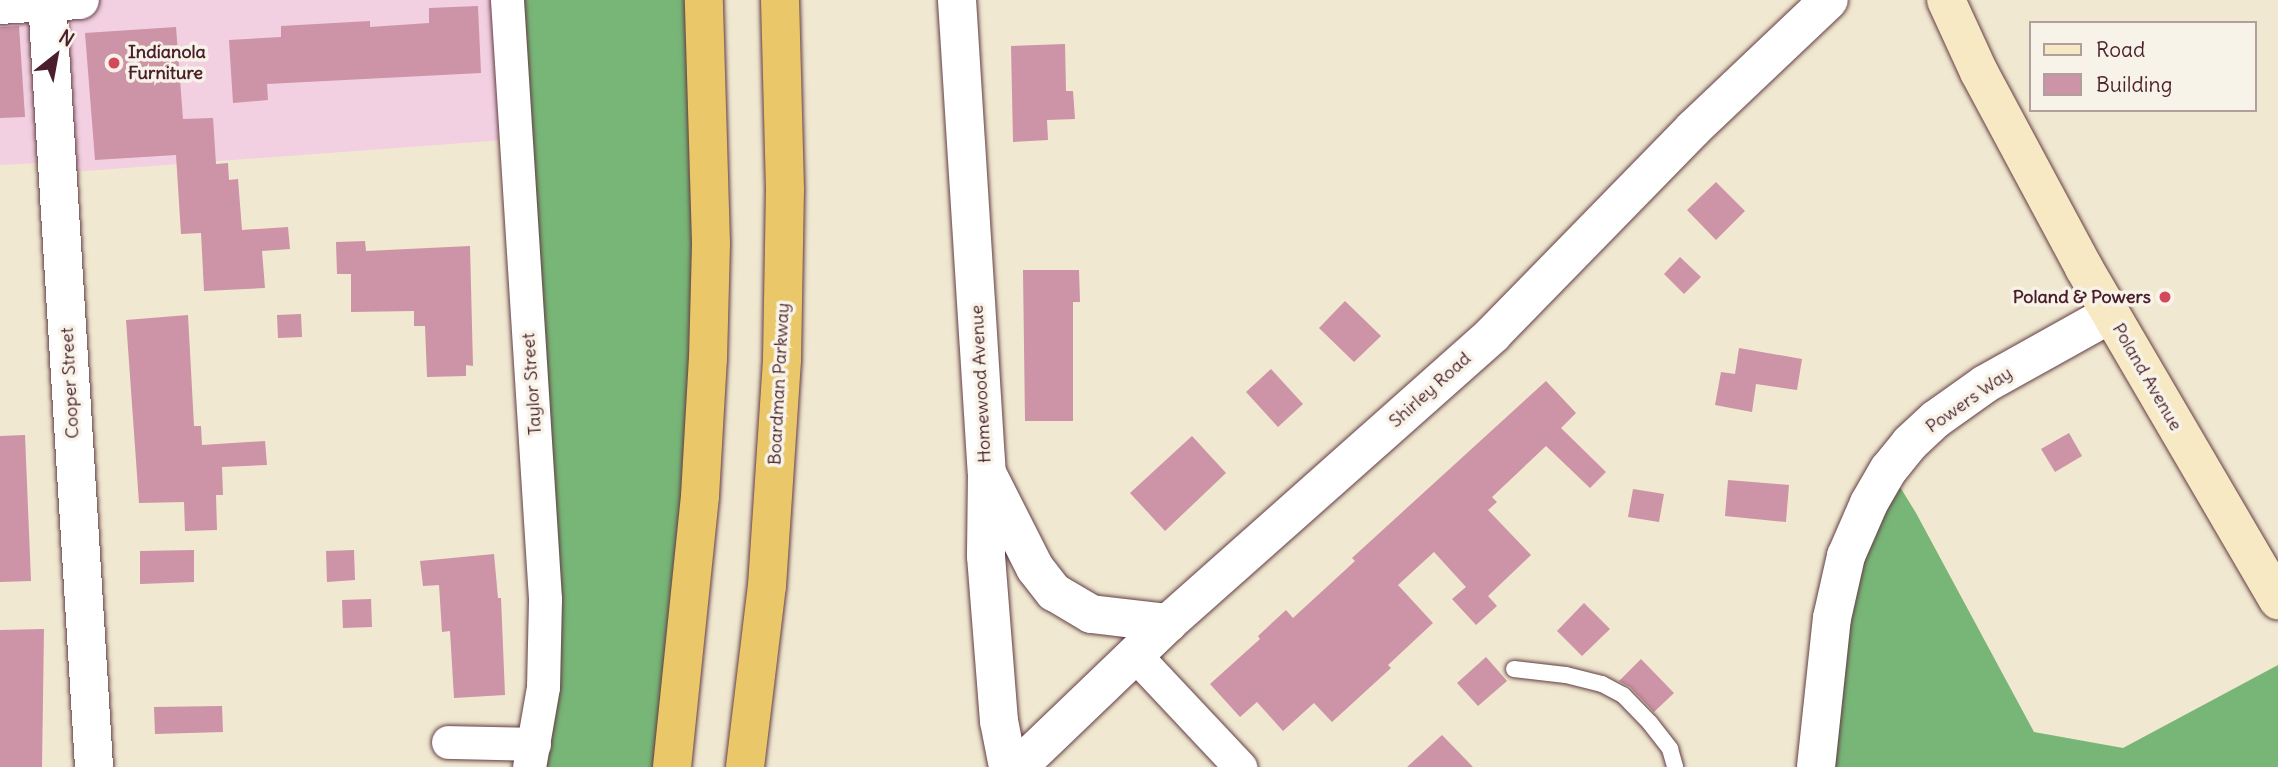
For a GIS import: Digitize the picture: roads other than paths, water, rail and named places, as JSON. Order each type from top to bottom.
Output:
[{"type":"highway","points":[[672,767],[700,496],[708,359],[711,243],[704,0]]},
{"type":"highway","name":"Boardman Parkway","points":[[745,767],[767,586],[782,359],[785,190],[780,0]]},
{"type":"main road","name":"Poland Avenue","points":[[1946,0],[1979,72],[2111,314],[2278,600]]},
{"type":"street","name":"Taylor Street","points":[[508,0],[545,599],[543,687],[531,756]]},
{"type":"street","name":"Homewood Avenue","points":[[957,0],[987,472],[986,555],[999,721],[1007,767]]},
{"type":"street","name":"Shirley Road","points":[[1018,767],[1168,623],[1493,334],[1693,129],[1829,0]]},
{"type":"street","points":[[0,5],[58,1]]},
{"type":"street","name":"Cooper Street","points":[[58,1],[94,767]]},
{"type":"street","name":"Powers Way","points":[[1816,767],[1832,618],[1846,556],[1868,503],[1889,470],[1910,443],[1936,419],[1985,384],[2111,314]]},
{"type":"street","points":[[987,472],[1035,568],[1054,592],[1091,614],[1168,623]]},
{"type":"street","points":[[1135,655],[1240,767]]},
{"type":"street","points":[[448,742],[531,756]]},
{"type":"lane","points":[[1514,669],[1566,675],[1602,684],[1623,695],[1670,749],[1675,767]]},
{"type":"place","name":"Indianola Furniture","points":[[114,63]]},
{"type":"place","name":"Poland & Powers","points":[[2165,297]]}]
